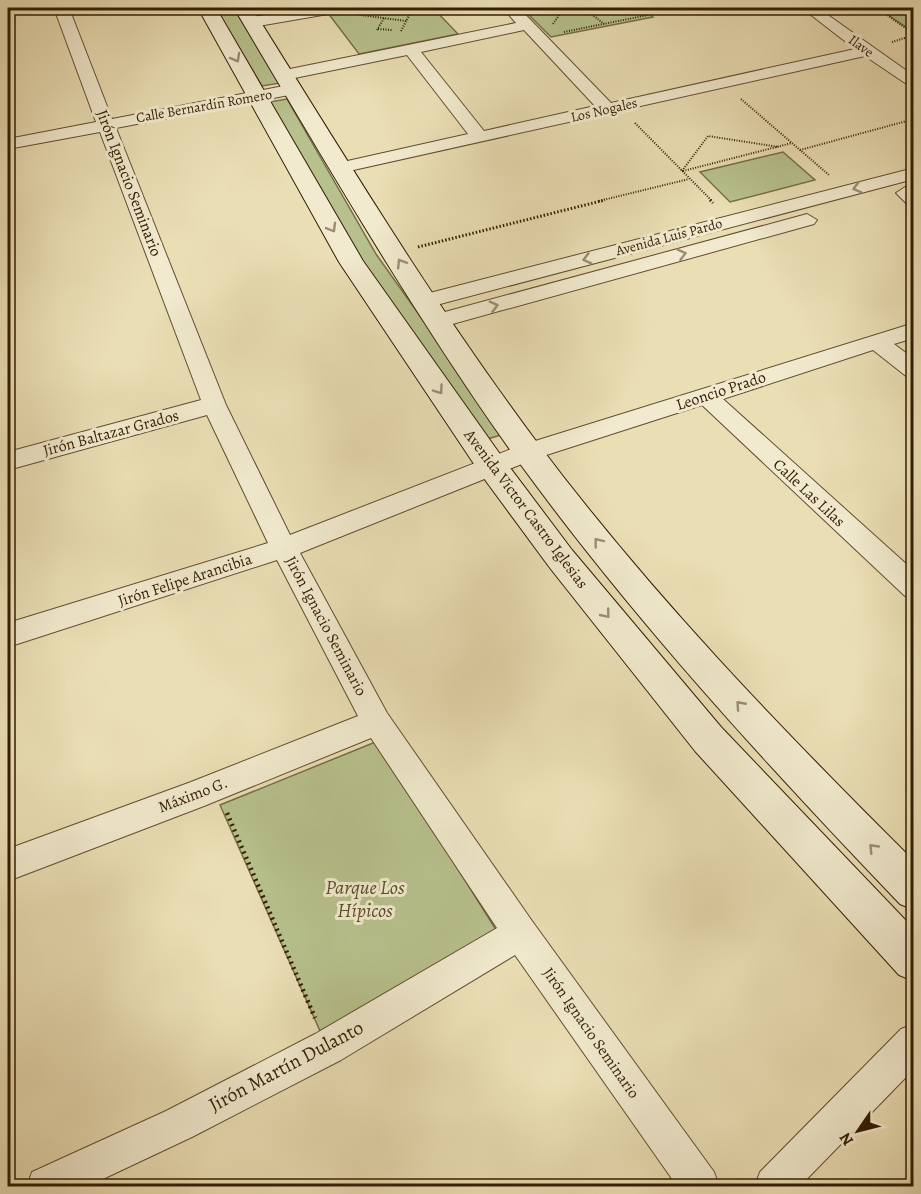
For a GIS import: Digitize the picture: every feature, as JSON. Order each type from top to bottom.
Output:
[{"type":"street","name":"Jirón Ignacio Seminario","points":[[61,8],[214,405],[284,548],[377,722],[519,933],[700,1186]]},
{"type":"street","name":"Avenida Victor Castro Iglesias","points":[[207,8],[351,262],[491,465],[561,559],[708,739],[914,960]]},
{"type":"street","points":[[328,8],[248,15],[340,168],[431,311],[528,452],[641,597],[825,799],[914,890]]},
{"type":"street","points":[[511,8],[613,108]]},
{"type":"street","name":"Ilave","points":[[809,8],[914,84]]},
{"type":"street","name":"Calle Bernardin Romero","points":[[8,144],[257,96],[290,82],[411,49],[527,25]]},
{"type":"street","points":[[411,49],[480,138]]},
{"type":"street","name":"Los Nogales","points":[[340,168],[867,51]]},
{"type":"street","name":"Avenida Luis Pardo","points":[[431,311],[731,221],[914,173]]},
{"type":"street","name":"Avenida Luis Pardo","points":[[431,311],[911,195]]},
{"type":"street","name":"Leoncio Prado","points":[[528,452],[914,330]]},
{"type":"street","points":[[877,342],[914,371]]},
{"type":"street","name":"Calle Las Lilas","points":[[706,396],[914,588]]},
{"type":"street","name":"Jirón Baltazar Grados","points":[[8,461],[214,405]]},
{"type":"street","name":"Jirón Felipe Arancibia","points":[[8,635],[284,548],[528,452]]},
{"type":"street","name":"Máximo G.","points":[[8,865],[215,787],[377,722]]},
{"type":"street","name":"Jirón Martín Dulanto","points":[[46,1186],[179,1124],[327,1047],[519,933]]},
{"type":"street","points":[[774,1186],[914,1042]]},
{"type":"path","points":[[328,8],[406,21]]},
{"type":"path","points":[[401,31],[413,8]]},
{"type":"path","points":[[584,8],[604,24]]},
{"type":"path","points":[[617,8],[648,15]]},
{"type":"path","points":[[639,8],[648,15]]},
{"type":"path","points":[[877,8],[914,34]]},
{"type":"path","points":[[557,33],[648,15]]},
{"type":"path","points":[[723,83],[847,190]]},
{"type":"path","points":[[613,108],[682,171],[731,221]]},
{"type":"path","points":[[800,150],[914,119]]},
{"type":"path","points":[[682,171],[708,136],[779,147]]},
{"type":"path","points":[[682,171],[792,143]]},
{"type":"path","points":[[394,253],[689,179]]},
{"type":"path","points":[[215,787],[327,1047]]},
{"type":"green space","points":[[215,8],[234,8],[280,83],[262,86]]},
{"type":"green space","points":[[358,8],[433,8],[458,34],[359,54],[328,13]]},
{"type":"green space","points":[[522,8],[642,8],[653,17],[551,37]]},
{"type":"green space","points":[[878,8],[913,8],[913,32]]},
{"type":"green space","points":[[287,99],[376,254],[504,434],[481,441],[357,254],[269,102]]},
{"type":"green space","points":[[783,152],[815,180],[730,202],[700,172]]},
{"type":"green space","name":"Parque Los Hípicos","points":[[378,741],[498,933],[320,1031],[220,805]]}]
